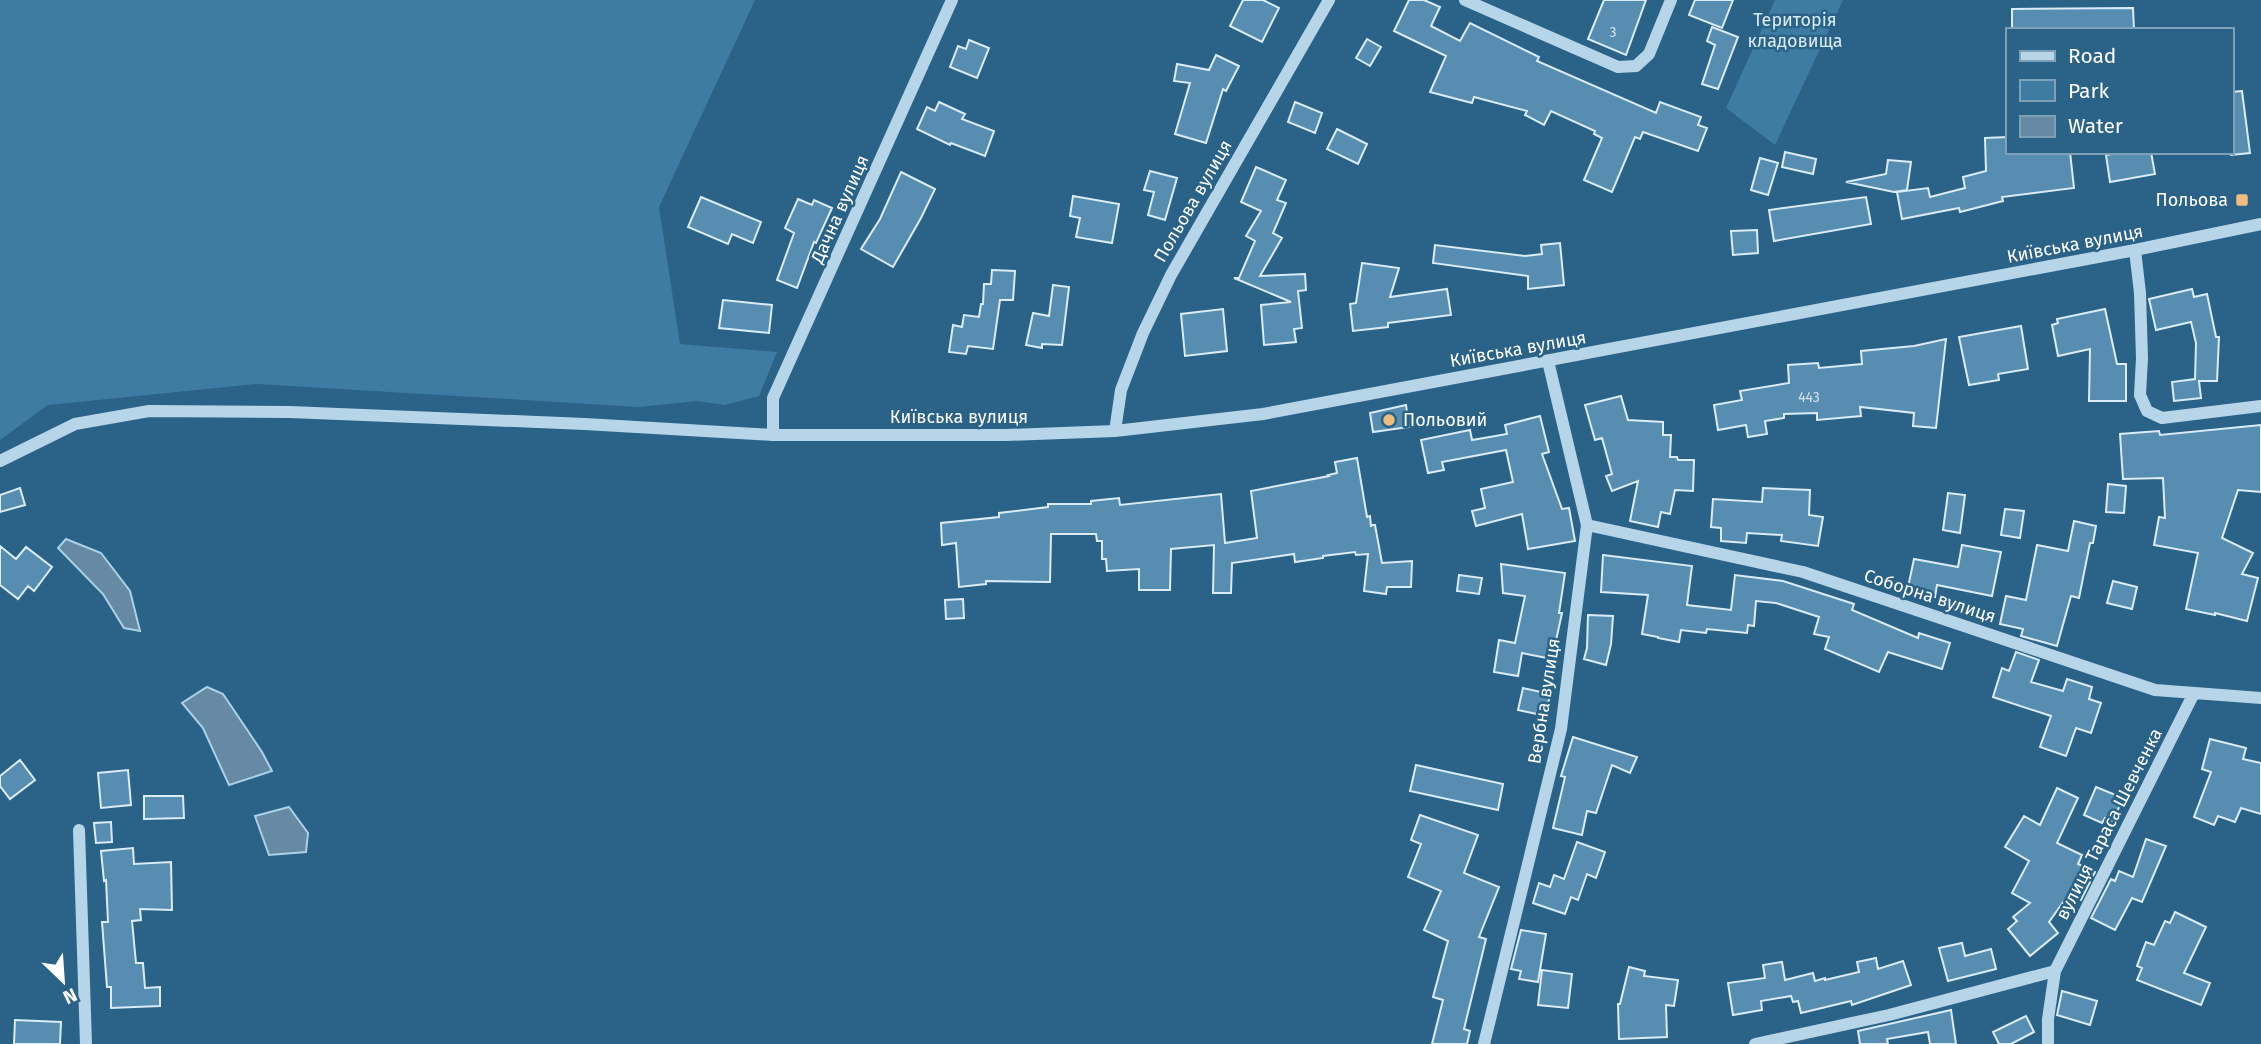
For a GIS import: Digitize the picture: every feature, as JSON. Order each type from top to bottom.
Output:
[{"type":"street","name":"Дачна вулиця","points":[[773,435],[773,398],[952,0]]},
{"type":"street","name":"Польова вулиця","points":[[1115,431],[1121,390],[1143,333],[1171,275],[1329,0]]},
{"type":"street","points":[[1465,0],[1618,67],[1636,66],[1649,54],[1671,0]]},
{"type":"street","name":"Київська вулиця","points":[[0,461],[75,424],[149,411],[290,412],[773,435],[1006,435],[1115,431],[1263,414],[2135,250],[2261,223]]},
{"type":"street","points":[[2135,250],[2140,293],[2140,395],[2147,411],[2162,418],[2261,407]]},
{"type":"street","name":"Вербна вулиця","points":[[1484,1044],[1561,729],[1587,525],[1548,361]]},
{"type":"street","name":"Соборна вулиця","points":[[1587,525],[1804,572],[2155,690],[2261,698]]},
{"type":"street","name":"вулиця Тараса Шевченка","points":[[2048,1044],[2048,1019],[2055,971],[2194,693]]},
{"type":"street","points":[[79,830],[86,1044]]},
{"type":"street","points":[[1755,1044],[1889,1015],[2055,971]]},
{"type":"green space","points":[[0,0],[755,0],[659,207],[680,344],[777,352],[759,396],[725,405],[697,401],[639,407],[257,384],[48,405],[0,440]]},
{"type":"green space","name":"Територія кладовища","points":[[1775,0],[1843,0],[1775,145],[1726,108]]},
{"type":"water","points":[[66,539],[101,553],[130,591],[140,631],[124,628],[103,594],[58,548]]},
{"type":"water","points":[[207,687],[223,694],[272,771],[229,785],[203,728],[182,703]]},
{"type":"water","points":[[289,807],[308,833],[306,852],[269,855],[255,816]]},
{"type":"building","points":[[1243,0],[1263,0],[1279,8],[1262,42],[1230,26]]},
{"type":"building","points":[[1409,0],[1424,0],[1440,7],[1431,26],[1460,41],[1470,23],[1539,57],[1537,61],[1656,113],[1660,102],[1701,117],[1698,125],[1707,128],[1698,151],[1643,132],[1640,139],[1635,137],[1612,192],[1584,180],[1602,138],[1594,134],[1595,131],[1551,111],[1544,125],[1525,115],[1527,111],[1474,97],[1472,103],[1430,92],[1446,56],[1394,31]]},
{"type":"building","points":[[1604,0],[1646,0],[1626,55],[1588,39]]},
{"type":"building","points":[[1695,0],[1733,0],[1722,28],[1689,15]]},
{"type":"building","points":[[2133,8],[2134,28],[2012,28],[2012,9]]},
{"type":"building","points":[[1712,27],[1738,37],[1718,89],[1702,84],[1715,45],[1707,41]]},
{"type":"building","points":[[1367,39],[1381,47],[1370,66],[1356,58]]},
{"type":"building","points":[[969,40],[989,48],[977,78],[950,67],[958,46],[966,49]]},
{"type":"building","points":[[1216,55],[1239,66],[1226,91],[1223,89],[1206,143],[1175,134],[1190,83],[1174,81],[1177,64],[1209,70]]},
{"type":"building","points":[[2242,91],[2250,153],[2231,155],[2233,92]]},
{"type":"building","points":[[939,102],[965,114],[962,119],[994,131],[985,156],[951,143],[950,145],[917,129],[927,107],[935,111]]},
{"type":"building","points":[[1295,102],[1322,113],[1315,133],[1288,122]]},
{"type":"building","points":[[1337,129],[1367,144],[1358,164],[1327,149]]},
{"type":"building","points":[[2006,137],[2006,154],[2070,154],[2074,188],[2002,197],[2003,201],[1960,212],[1959,208],[1902,219],[1897,192],[1928,188],[1930,197],[1965,188],[1963,177],[1986,171],[1985,138]]},
{"type":"building","points":[[1785,152],[1816,159],[1813,174],[1782,167]]},
{"type":"building","points":[[2151,154],[2155,174],[2110,182],[2106,155]]},
{"type":"building","points":[[1760,158],[1778,163],[1768,195],[1751,190]]},
{"type":"building","points":[[1888,160],[1911,162],[1907,190],[1894,192],[1846,182],[1886,174]]},
{"type":"building","points":[[1256,167],[1286,180],[1277,200],[1286,203],[1273,233],[1282,238],[1260,276],[1305,274],[1306,290],[1298,291],[1302,328],[1294,329],[1296,342],[1264,345],[1261,305],[1291,302],[1234,278],[1239,278],[1255,241],[1246,236],[1261,211],[1241,202]]},
{"type":"building","points":[[1150,171],[1177,178],[1165,220],[1148,215],[1154,192],[1144,190]]},
{"type":"building","points":[[901,172],[935,189],[893,267],[861,249],[880,219]]},
{"type":"building","points":[[1073,196],[1119,204],[1112,243],[1076,237],[1080,218],[1070,216]]},
{"type":"building","points":[[701,197],[761,222],[753,243],[732,234],[728,244],[688,227]]},
{"type":"building","points":[[1866,197],[1871,224],[1774,241],[1769,210]]},
{"type":"building","points":[[798,199],[812,205],[814,200],[832,208],[816,243],[814,242],[797,288],[777,280],[794,233],[785,228]]},
{"type":"building","points":[[1757,230],[1758,253],[1733,255],[1731,231]]},
{"type":"building","points":[[1560,243],[1564,285],[1528,289],[1528,276],[1433,263],[1435,245],[1525,256],[1542,254],[1541,245]]},
{"type":"building","points":[[1362,263],[1399,268],[1390,297],[1447,289],[1451,315],[1388,323],[1388,327],[1353,331],[1350,304],[1356,303]]},
{"type":"building","points":[[992,270],[1015,271],[1013,300],[1000,300],[993,349],[968,346],[966,354],[949,352],[953,325],[962,327],[964,315],[979,317],[984,284],[991,284]]},
{"type":"building","points":[[1053,285],[1069,287],[1062,345],[1042,344],[1042,348],[1026,345],[1033,313],[1049,316]]},
{"type":"building","points":[[2192,289],[2194,297],[2207,294],[2216,337],[2219,337],[2217,381],[2199,381],[2201,398],[2174,401],[2172,382],[2195,379],[2196,343],[2191,322],[2156,330],[2149,299]]},
{"type":"building","points":[[723,300],[772,305],[769,333],[719,328]]},
{"type":"building","points":[[1223,309],[1227,351],[1185,356],[1181,314]]},
{"type":"building","points":[[2105,309],[2117,364],[2126,364],[2126,401],[2089,401],[2090,349],[2058,356],[2052,325],[2058,323],[2057,319]]},
{"type":"building","points":[[2021,326],[2028,369],[1998,374],[1999,380],[1969,385],[1959,337]]},
{"type":"building","points":[[1946,339],[1936,428],[1913,426],[1914,413],[1860,407],[1861,416],[1817,420],[1817,413],[1784,414],[1784,418],[1765,421],[1767,434],[1748,437],[1746,425],[1718,430],[1714,405],[1742,400],[1740,391],[1789,383],[1788,365],[1818,363],[1819,368],[1862,364],[1861,351],[1914,346]]},
{"type":"building","points":[[1621,396],[1628,420],[1663,422],[1663,435],[1671,435],[1670,457],[1694,460],[1693,491],[1675,490],[1670,514],[1661,512],[1658,527],[1630,521],[1638,481],[1612,491],[1606,476],[1612,474],[1602,438],[1595,440],[1585,405]]},
{"type":"building","name":"Польовий","points":[[1406,405],[1409,427],[1373,432],[1370,413]]},
{"type":"building","points":[[1540,416],[1549,452],[1542,454],[1562,509],[1569,508],[1575,541],[1528,549],[1522,514],[1476,526],[1472,511],[1485,508],[1481,489],[1513,482],[1506,450],[1442,462],[1444,470],[1428,473],[1421,440],[1470,430],[1472,440],[1507,434],[1505,425]]},
{"type":"building","points":[[2261,425],[2261,492],[2238,490],[2222,538],[2253,553],[2242,574],[2258,578],[2247,621],[2186,609],[2198,553],[2154,545],[2159,517],[2165,518],[2163,478],[2123,479],[2120,434],[2159,431],[2160,435]]},
{"type":"building","points":[[1357,458],[1367,517],[1370,516],[1371,527],[1375,525],[1382,563],[1412,561],[1411,587],[1387,587],[1386,594],[1364,591],[1368,554],[1356,555],[1355,552],[1295,562],[1294,554],[1232,563],[1231,593],[1213,593],[1214,545],[1171,549],[1170,590],[1139,590],[1139,569],[1107,571],[1106,559],[1102,559],[1102,541],[1097,541],[1096,534],[1051,534],[1050,582],[986,581],[986,584],[959,587],[956,543],[942,545],[941,523],[999,517],[999,513],[1048,507],[1048,504],[1091,504],[1091,501],[1119,498],[1120,505],[1221,494],[1225,543],[1257,538],[1251,491],[1329,476],[1337,473],[1335,462]]},
{"type":"building","points":[[2108,484],[2126,486],[2124,513],[2106,512]]},
{"type":"building","points":[[20,488],[25,505],[0,512],[0,495]]},
{"type":"building","points":[[1763,488],[1810,490],[1809,515],[1823,517],[1818,546],[1781,541],[1782,535],[1747,533],[1746,543],[1721,541],[1721,528],[1711,527],[1713,499],[1762,502]]},
{"type":"building","points":[[1948,493],[1965,495],[1960,533],[1943,530]]},
{"type":"building","points":[[2005,509],[2024,511],[2020,538],[2001,535]]},
{"type":"building","points":[[2074,521],[2096,526],[2079,598],[2071,596],[2057,646],[2021,636],[2023,629],[2000,624],[2006,596],[2026,600],[2037,545],[2068,551]]},
{"type":"building","points":[[1962,545],[2001,552],[1992,596],[1937,585],[1935,597],[1907,592],[1914,559],[1958,567]]},
{"type":"building","points":[[0,546],[16,559],[26,547],[52,567],[34,591],[28,586],[18,599],[0,585]]},
{"type":"building","points":[[1603,555],[1692,566],[1687,605],[1731,610],[1735,575],[1783,581],[1854,604],[1852,610],[1918,638],[1919,633],[1950,643],[1942,669],[1888,652],[1879,672],[1825,649],[1829,637],[1814,634],[1819,617],[1776,603],[1756,601],[1754,626],[1748,625],[1747,633],[1707,629],[1706,633],[1681,630],[1679,642],[1642,634],[1648,595],[1601,592]]},
{"type":"building","points":[[1501,564],[1565,573],[1559,613],[1562,613],[1552,659],[1522,653],[1518,676],[1494,672],[1499,640],[1515,643],[1525,596],[1503,593]]},
{"type":"building","points":[[1459,575],[1482,578],[1479,594],[1457,591]]},
{"type":"building","points":[[2113,581],[2137,587],[2132,609],[2107,603]]},
{"type":"building","points":[[963,599],[964,618],[946,619],[945,600]]},
{"type":"building","points":[[1588,615],[1613,616],[1606,665],[1584,659]]},
{"type":"building","points":[[2016,652],[2039,660],[2031,682],[2063,691],[2067,679],[2092,687],[2089,699],[2101,703],[2091,733],[2076,728],[2066,756],[2040,747],[2051,716],[1993,697],[2002,668],[2009,671]]},
{"type":"building","points":[[1523,688],[1550,694],[1546,716],[1518,710]]},
{"type":"building","points":[[1573,737],[1637,757],[1630,773],[1612,765],[1596,813],[1587,811],[1582,835],[1553,828],[1565,777],[1561,776]]},
{"type":"building","points":[[2210,739],[2246,748],[2243,759],[2261,763],[2261,814],[2241,808],[2235,822],[2218,816],[2214,825],[2194,817],[2211,772],[2202,769]]},
{"type":"building","points":[[20,760],[35,780],[10,799],[0,786],[0,776]]},
{"type":"building","points":[[1416,765],[1503,784],[1498,810],[1410,791]]},
{"type":"building","points":[[128,770],[131,805],[101,808],[98,773]]},
{"type":"building","points":[[2096,787],[2123,798],[2113,821],[2105,818],[2102,823],[2084,815]]},
{"type":"building","points":[[2057,788],[2078,798],[2057,843],[2082,855],[2078,864],[2095,872],[2081,900],[2069,894],[2049,922],[2058,933],[2030,956],[2008,929],[2017,921],[2013,917],[2030,903],[2012,893],[2029,861],[2005,847],[2024,816],[2040,825]]},
{"type":"building","points":[[144,796],[183,796],[184,818],[144,819]]},
{"type":"building","points":[[1420,815],[1478,835],[1464,873],[1499,887],[1479,937],[1486,939],[1464,1029],[1470,1031],[1467,1044],[1432,1044],[1443,1000],[1433,997],[1448,941],[1424,930],[1441,891],[1408,877],[1421,844],[1411,840]]},
{"type":"building","points":[[111,822],[112,842],[96,843],[94,823]]},
{"type":"building","points":[[2146,839],[2166,846],[2142,902],[2132,898],[2115,930],[2091,918],[2111,879],[2115,881],[2119,871],[2133,877]]},
{"type":"building","points":[[1577,842],[1605,852],[1596,878],[1587,874],[1578,900],[1571,897],[1565,914],[1533,903],[1539,883],[1550,887],[1554,875],[1564,879]]},
{"type":"building","points":[[133,848],[134,864],[171,862],[172,910],[140,909],[141,920],[132,921],[136,963],[143,963],[145,988],[160,987],[160,1006],[111,1008],[111,987],[107,987],[102,922],[108,922],[106,880],[104,881],[101,851]]},
{"type":"building","points":[[2175,912],[2206,927],[2184,973],[2210,983],[2201,1005],[2137,980],[2142,968],[2137,966],[2146,942],[2154,945],[2165,921],[2170,923]]},
{"type":"building","points":[[1521,930],[1546,934],[1538,982],[1519,979],[1521,971],[1511,969]]},
{"type":"building","points":[[1962,943],[1965,956],[1991,949],[1996,969],[1948,981],[1939,948]]},
{"type":"building","points":[[1876,958],[1878,969],[1903,961],[1911,985],[1852,1005],[1851,1001],[1801,1013],[1798,1001],[1793,1002],[1791,996],[1761,1001],[1762,1010],[1733,1015],[1728,983],[1765,978],[1763,965],[1782,962],[1785,980],[1813,973],[1815,981],[1859,972],[1857,962]]},
{"type":"building","points":[[1629,967],[1645,971],[1644,976],[1678,980],[1674,1006],[1666,1005],[1667,1037],[1619,1039],[1618,1004]]},
{"type":"building","points":[[1542,970],[1572,974],[1568,1008],[1538,1005]]},
{"type":"building","points":[[2062,991],[2097,1001],[2090,1025],[2057,1015]]},
{"type":"building","points":[[1951,1010],[1956,1044],[1930,1044],[1928,1032],[1887,1039],[1888,1044],[1860,1044],[1858,1031]]},
{"type":"building","points":[[2026,1016],[2034,1032],[2011,1044],[1999,1044],[1993,1032]]},
{"type":"building","points":[[15,1020],[61,1022],[60,1044],[14,1044]]},
{"type":"place","name":"Польова","points":[[2242,200]]},
{"type":"place","name":"Польовий","points":[[1389,420]]}]
